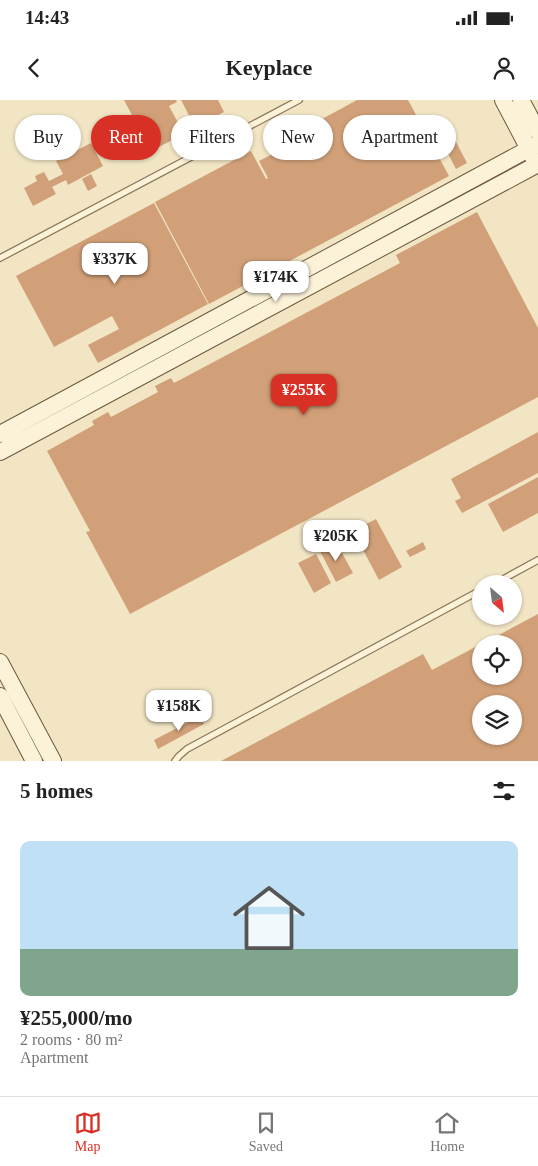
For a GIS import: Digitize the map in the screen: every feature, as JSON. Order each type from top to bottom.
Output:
[{"type":"street","points":[[0,452],[538,165],[533,146],[503,100]]},
{"type":"street","points":[[521,100],[538,132]]},
{"type":"street","points":[[0,434],[533,146]]},
{"type":"street","points":[[0,662],[53,761]]},
{"type":"street","points":[[0,696],[34,761]]},
{"type":"lane","points":[[0,258],[299,100]]},
{"type":"lane","points":[[510,575],[538,560]]},
{"type":"lane","points":[[175,761],[187,749],[472,595]]},
{"type":"building","points":[[124,100],[176,100],[177,102],[169,106],[174,115],[171,115],[171,141],[161,146],[161,115],[132,115]]},
{"type":"building","points":[[181,100],[218,100],[224,112],[218,115],[189,115]]},
{"type":"building","points":[[357,100],[408,100],[416,115],[343,115],[343,160],[440,160],[449,176],[209,304],[155,202],[234,160],[253,160],[253,155],[266,179],[268,178],[259,161],[263,159],[333,160],[333,115],[329,115]]},
{"type":"building","points":[[456,142],[467,163],[456,169],[451,160],[456,160]]},
{"type":"building","points":[[91,143],[91,160],[100,160],[103,166],[68,185],[66,180],[52,187],[56,194],[33,206],[24,188],[37,181],[35,176],[44,172],[49,181],[63,174],[56,161],[81,160],[81,148]]},
{"type":"building","points":[[91,174],[97,186],[88,191],[82,179]]},
{"type":"building","points":[[154,203],[208,304],[98,363],[88,345],[119,329],[112,316],[54,347],[16,276]]},
{"type":"building","points":[[477,212],[538,328],[538,397],[130,614],[86,532],[90,531],[47,451],[94,425],[92,421],[108,412],[111,417],[158,392],[155,386],[171,378],[174,383],[400,263],[396,255]]},
{"type":"building","points":[[538,432],[538,473],[462,513],[455,501],[461,498],[451,479]]},
{"type":"building","points":[[538,477],[538,513],[503,532],[488,504]]},
{"type":"building","points":[[376,519],[402,567],[379,580],[353,531]]},
{"type":"building","points":[[336,542],[353,573],[336,582],[320,551]]},
{"type":"building","points":[[423,542],[426,549],[410,557],[406,551]]},
{"type":"building","points":[[316,554],[331,583],[314,593],[298,563]]},
{"type":"building","points":[[538,614],[538,761],[221,761],[423,654],[432,670],[472,649],[472,685],[522,685],[522,635],[499,635],[517,625],[522,625],[522,623]]},
{"type":"building","points":[[200,716],[204,724],[158,749],[154,740]]}]
